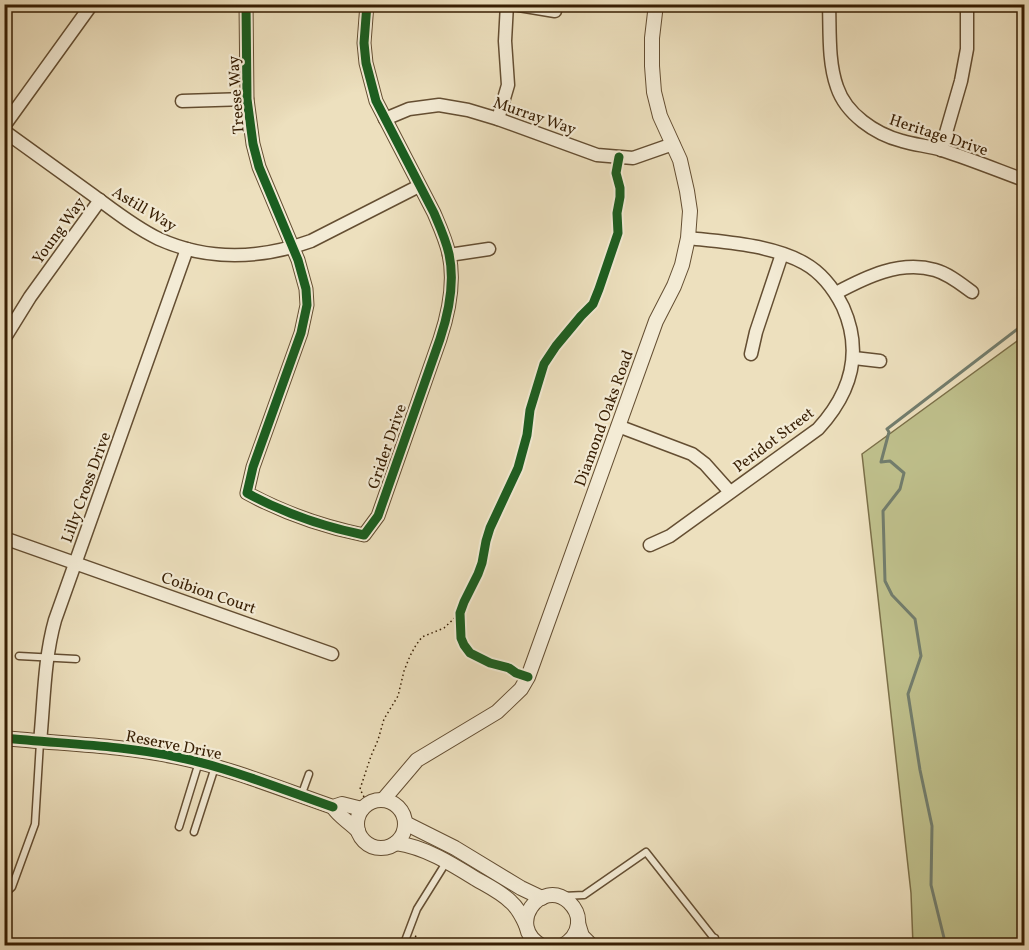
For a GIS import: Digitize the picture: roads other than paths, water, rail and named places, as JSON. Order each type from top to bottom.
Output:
[{"type":"street","points":[[4,126],[92,4]]},
{"type":"street","name":"Treese Way","points":[[246,4],[247,99],[253,144],[259,167],[293,248]]},
{"type":"street","name":"Grider Drive","points":[[293,248],[306,289],[305,317],[253,467],[247,493],[268,504],[342,531],[364,535],[378,516],[446,320],[451,278],[449,255],[442,233],[376,101],[366,63],[364,43],[367,4]]},
{"type":"street","points":[[498,119],[508,85],[505,41],[507,4]]},
{"type":"street","points":[[513,4],[555,11]]},
{"type":"street","name":"Diamond Oaks Road","points":[[390,803],[399,783],[417,760],[497,712],[521,690],[528,677],[656,321],[682,265],[688,238],[690,211],[680,160],[660,116],[654,92],[652,38],[656,4]]},
{"type":"street","name":"Heritage Drive","points":[[829,4],[833,68],[837,88],[845,103],[858,117],[875,131],[900,141],[940,150],[1024,180]]},
{"type":"street","points":[[940,150],[962,81],[967,49],[967,4]]},
{"type":"street","points":[[182,101],[247,99]]},
{"type":"street","name":"Murray Way","points":[[385,119],[410,110],[439,105],[461,108],[498,119],[597,155],[633,158],[673,144]]},
{"type":"street","name":"Astill Way","points":[[4,131],[145,231],[187,249],[213,254],[264,254],[293,248],[311,242],[419,186]]},
{"type":"street","name":"Young Way","points":[[4,339],[30,297],[100,200]]},
{"type":"street","name":"Peridot Street","points":[[650,545],[670,536],[818,429],[840,400],[854,358],[853,339],[847,316],[836,293],[806,264],[762,248],[688,238]]},
{"type":"street","name":"Lilly Cross Drive","points":[[40,742],[50,637],[55,620],[187,249]]},
{"type":"street","points":[[449,255],[489,249]]},
{"type":"street","points":[[751,354],[782,254]]},
{"type":"street","points":[[836,293],[876,274],[905,267],[935,270],[949,276],[972,292]]},
{"type":"street","points":[[854,358],[880,362]]},
{"type":"street","points":[[618,426],[692,454],[705,464],[730,492]]},
{"type":"street","name":"Coibion Court","points":[[4,538],[332,654]]},
{"type":"street","name":"Reserve Drive","points":[[4,738],[160,753],[215,766],[333,807],[342,804],[365,806]]},
{"type":"street","points":[[375,801],[390,803],[400,811],[405,823],[404,830],[396,843],[389,847],[374,848],[361,838],[357,824],[358,816],[365,806],[375,801]]},
{"type":"street","name":"Reserve Drive","points":[[333,807],[338,815],[350,822],[358,831]]},
{"type":"street","points":[[405,823],[542,898]]},
{"type":"street","points":[[396,843],[408,844],[446,862],[496,891],[511,902],[520,913],[531,938],[538,945]]},
{"type":"street","points":[[526,925],[526,916],[535,902],[551,896],[560,897],[574,907],[582,936],[592,945]]},
{"type":"street","points":[[562,945],[572,939],[576,932],[578,919]]},
{"type":"lane","points":[[19,656],[76,659]]},
{"type":"lane","points":[[4,894],[12,887],[35,824],[40,742]]},
{"type":"lane","points":[[179,827],[200,762]]},
{"type":"lane","points":[[194,832],[215,766]]},
{"type":"lane","points":[[301,796],[309,774]]},
{"type":"lane","points":[[404,945],[417,909],[455,849]]},
{"type":"lane","points":[[560,897],[584,895],[646,852],[720,945]]},
{"type":"lane","points":[[578,919],[584,895]]},
{"type":"lane","points":[[706,945],[715,938]]},
{"type":"waterway","points":[[946,946],[931,885],[932,826],[908,694],[921,656],[915,619],[892,595],[885,581],[883,511],[900,489],[904,473],[890,461],[881,462],[889,432],[887,429],[1024,324]]}]
